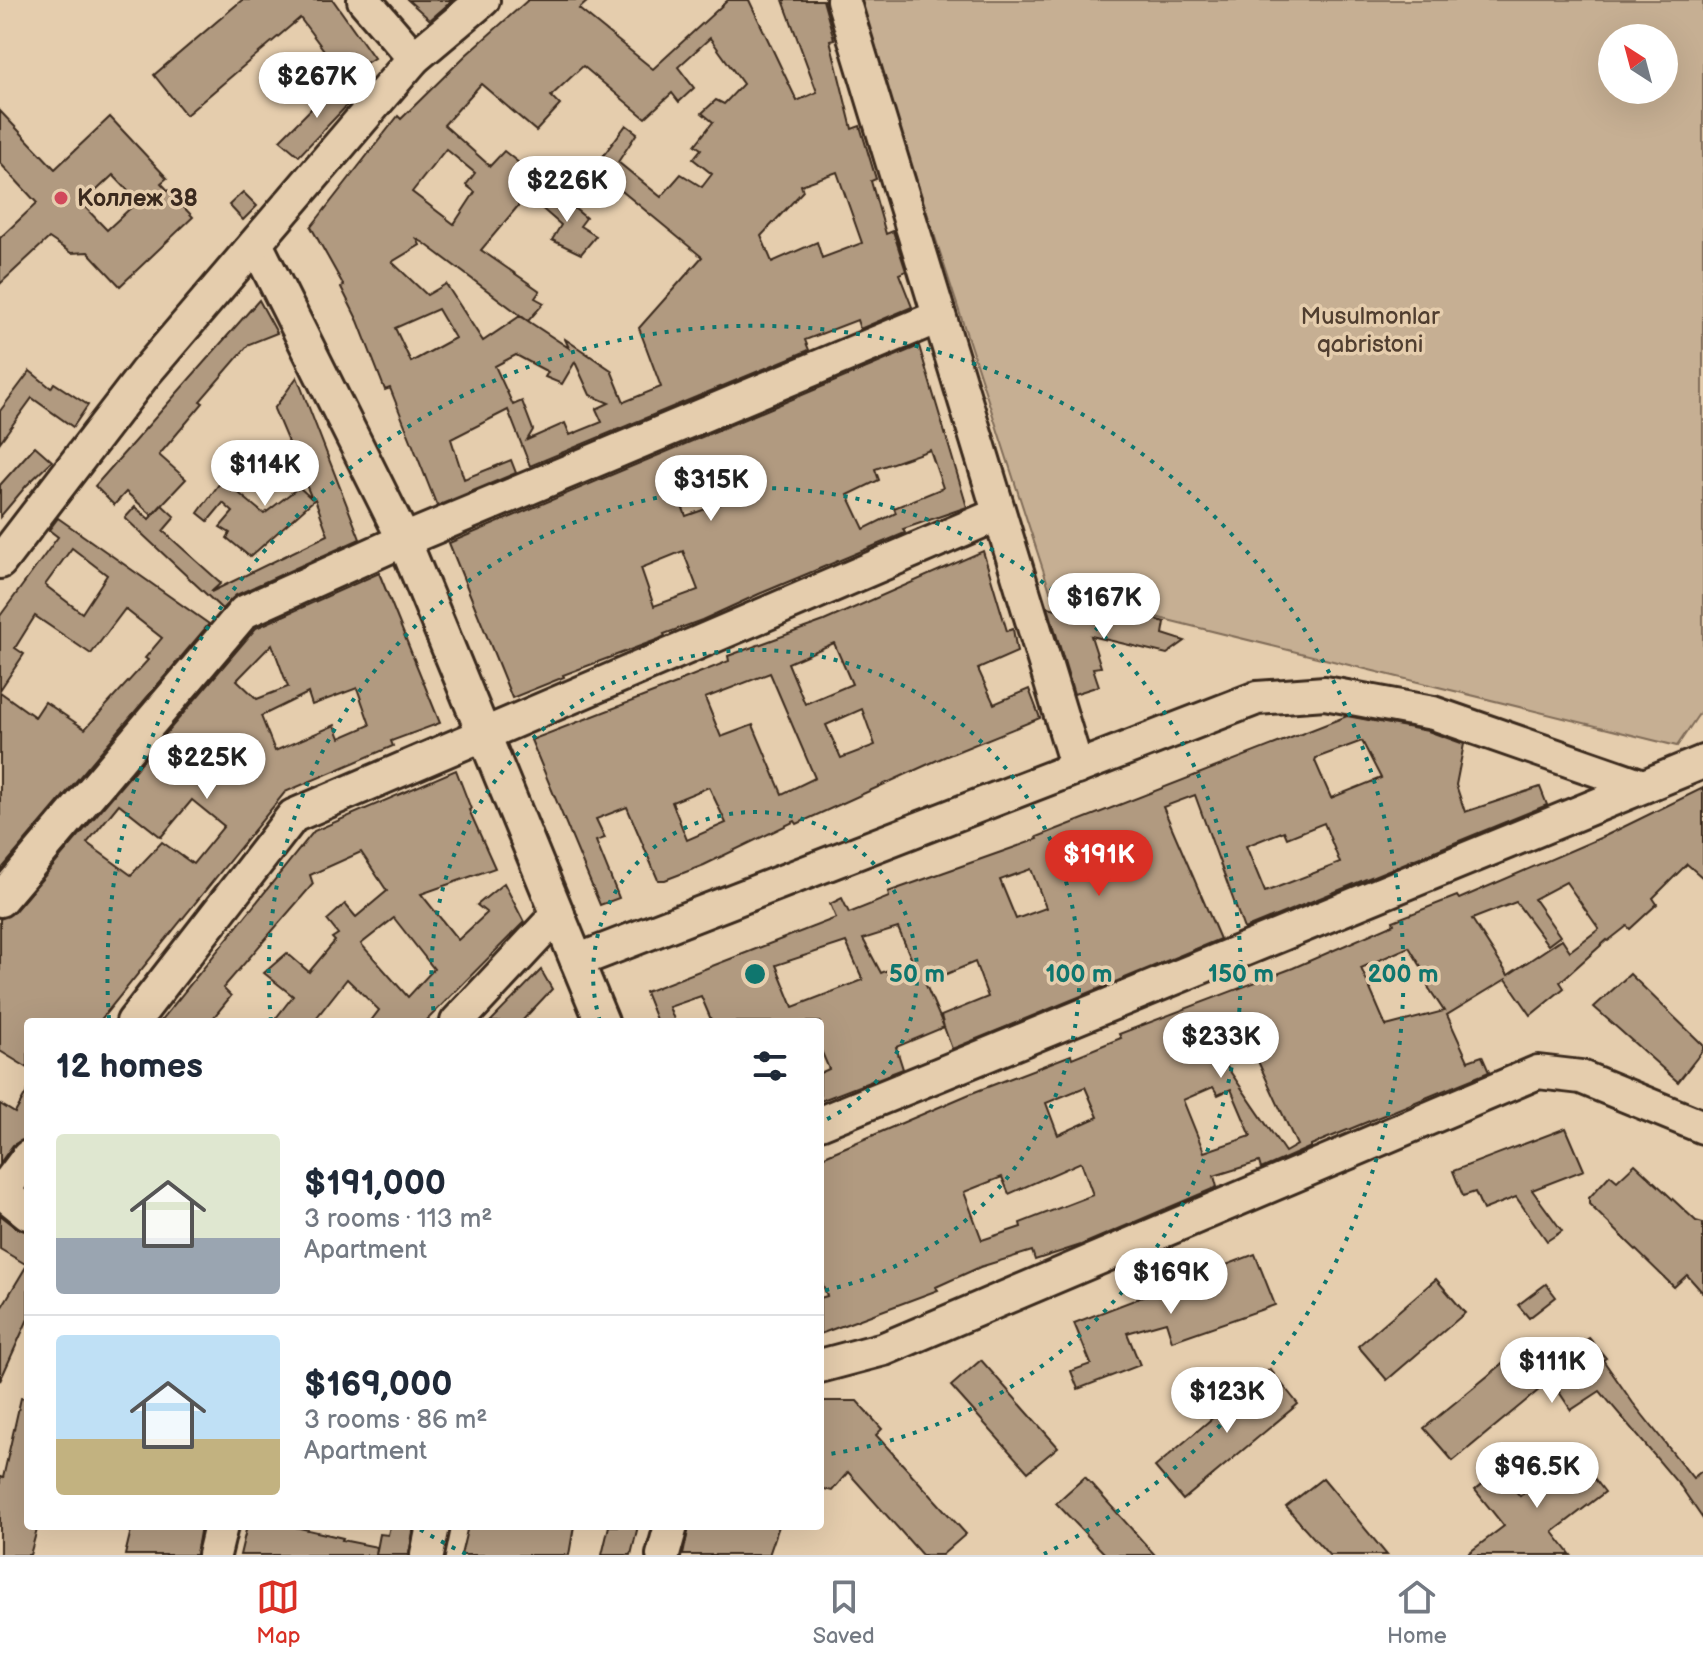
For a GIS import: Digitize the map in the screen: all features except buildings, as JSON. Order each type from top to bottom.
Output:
[{"type":"street","points":[[364,0],[414,58]]},
{"type":"street","points":[[0,562],[145,373],[414,58],[483,0]]},
{"type":"street","points":[[843,0],[1077,768]]},
{"type":"street","points":[[256,244],[404,540],[600,1018]]},
{"type":"street","points":[[0,900],[244,612],[404,540],[938,317]]},
{"type":"street","points":[[136,1018],[293,816],[999,514]]},
{"type":"street","points":[[577,961],[1257,698],[1325,693],[1433,713],[1643,786]]},
{"type":"street","points":[[824,1121],[1703,762]]},
{"type":"street","points":[[461,1018],[558,914]]},
{"type":"street","points":[[824,1365],[884,1349],[1538,1072],[1581,1077],[1703,1127]]},
{"type":"street","points":[[24,1162],[2,1192],[24,1210]]},
{"type":"street","points":[[214,1555],[220,1530]]},
{"type":"street","points":[[427,1555],[432,1530]]},
{"type":"street","points":[[663,1555],[670,1530]]},
{"type":"green space","name":"Musulmonlar qabristoni","points":[[858,0],[1703,0],[1703,708],[1677,746],[1050,591]]},
{"type":"place","name":"Коллеж 38","points":[[61,198]]}]
